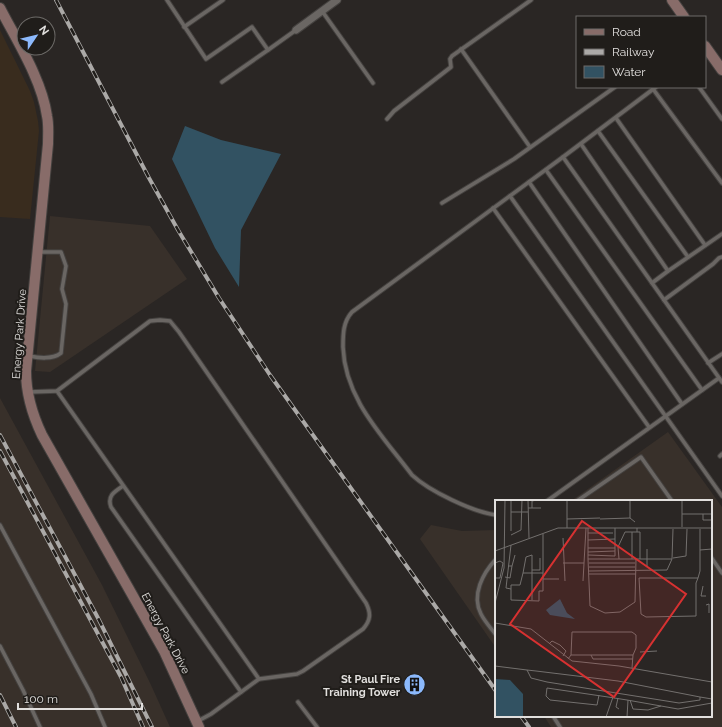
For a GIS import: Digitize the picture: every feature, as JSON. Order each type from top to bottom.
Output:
[{"type":"street","points":[[296,30],[337,0]]},
{"type":"street","points":[[672,0],[683,16]]},
{"type":"street","name":"Energy Park Drive","points":[[0,8],[38,85],[48,117],[48,144],[26,371],[32,414],[42,435],[164,651],[198,724]]},
{"type":"street","points":[[706,49],[722,70]]},
{"type":"lane","points":[[167,0],[206,59],[252,27],[268,50]]},
{"type":"lane","points":[[184,27],[223,0]]},
{"type":"lane","points":[[387,119],[394,111],[451,67],[450,59],[461,49],[531,0]]},
{"type":"lane","points":[[322,11],[374,83]]},
{"type":"lane","points":[[222,82],[296,30]]},
{"type":"lane","points":[[461,49],[530,147]]},
{"type":"lane","points":[[442,203],[530,147],[614,88]]},
{"type":"lane","points":[[495,515],[476,510],[419,482],[412,475],[359,403],[348,378],[345,365],[343,338],[346,321],[352,312],[655,88],[722,183]]},
{"type":"lane","points":[[700,88],[722,119]]},
{"type":"lane","points":[[616,118],[705,245]]},
{"type":"lane","points":[[598,131],[688,257]]},
{"type":"lane","points":[[581,144],[668,271]]},
{"type":"lane","points":[[563,157],[722,382]]},
{"type":"lane","points":[[546,170],[702,390]]},
{"type":"lane","points":[[528,182],[682,404]]},
{"type":"lane","points":[[510,196],[721,493]]},
{"type":"lane","points":[[493,208],[649,427]]},
{"type":"lane","points":[[652,283],[722,234]]},
{"type":"lane","points":[[28,356],[42,358],[53,357],[61,353],[66,304],[62,289],[66,266],[61,252],[38,252]]},
{"type":"lane","points":[[664,300],[722,257]]},
{"type":"lane","points":[[28,392],[57,391],[150,321],[170,320],[180,332],[366,603],[370,612],[368,623],[363,629],[297,674],[259,679],[198,724]]},
{"type":"lane","points":[[708,363],[722,354]]},
{"type":"lane","points":[[548,500],[719,378]]},
{"type":"lane","points":[[57,391],[259,679]]},
{"type":"lane","points":[[578,500],[641,457],[671,500]]},
{"type":"lane","points":[[123,486],[110,497],[109,502],[111,507],[241,692]]},
{"type":"lane","points":[[0,526],[91,694],[106,727]]},
{"type":"lane","points":[[712,558],[722,573]]},
{"type":"lane","points":[[495,560],[487,569],[480,584],[478,604],[481,614],[495,634]]},
{"type":"lane","points":[[0,646],[40,727]]},
{"type":"lane","points":[[298,702],[317,727]]},
{"type":"lane","points":[[554,717],[560,727]]},
{"type":"shaded area","points":[[0,30],[30,91],[38,121],[39,131],[30,219],[0,217]]},
{"type":"shaded area","points":[[50,216],[150,226],[187,279],[50,372],[35,371]]},
{"type":"shaded area","points":[[0,398],[102,585],[170,727],[0,727]]},
{"type":"shaded area","points":[[668,432],[722,507],[722,727],[551,727],[545,717],[712,717],[712,500],[572,500]]},
{"type":"shaded area","points":[[431,525],[462,531],[495,530],[495,647],[420,539]]},
{"type":"water","points":[[185,126],[221,140],[281,154],[241,230],[239,287],[215,248],[172,159]]},
{"type":"railway","points":[[56,0],[149,178],[219,298],[270,375],[495,690]]},
{"type":"railway","points":[[0,435],[98,618],[152,727]]},
{"type":"railway","points":[[0,451],[121,677],[143,727]]},
{"type":"railway","points":[[0,695],[16,727]]},
{"type":"railway","points":[[522,717],[529,727]]},
{"type":"place","name":"St Paul Fire Training Tower","points":[[415,685]]}]
